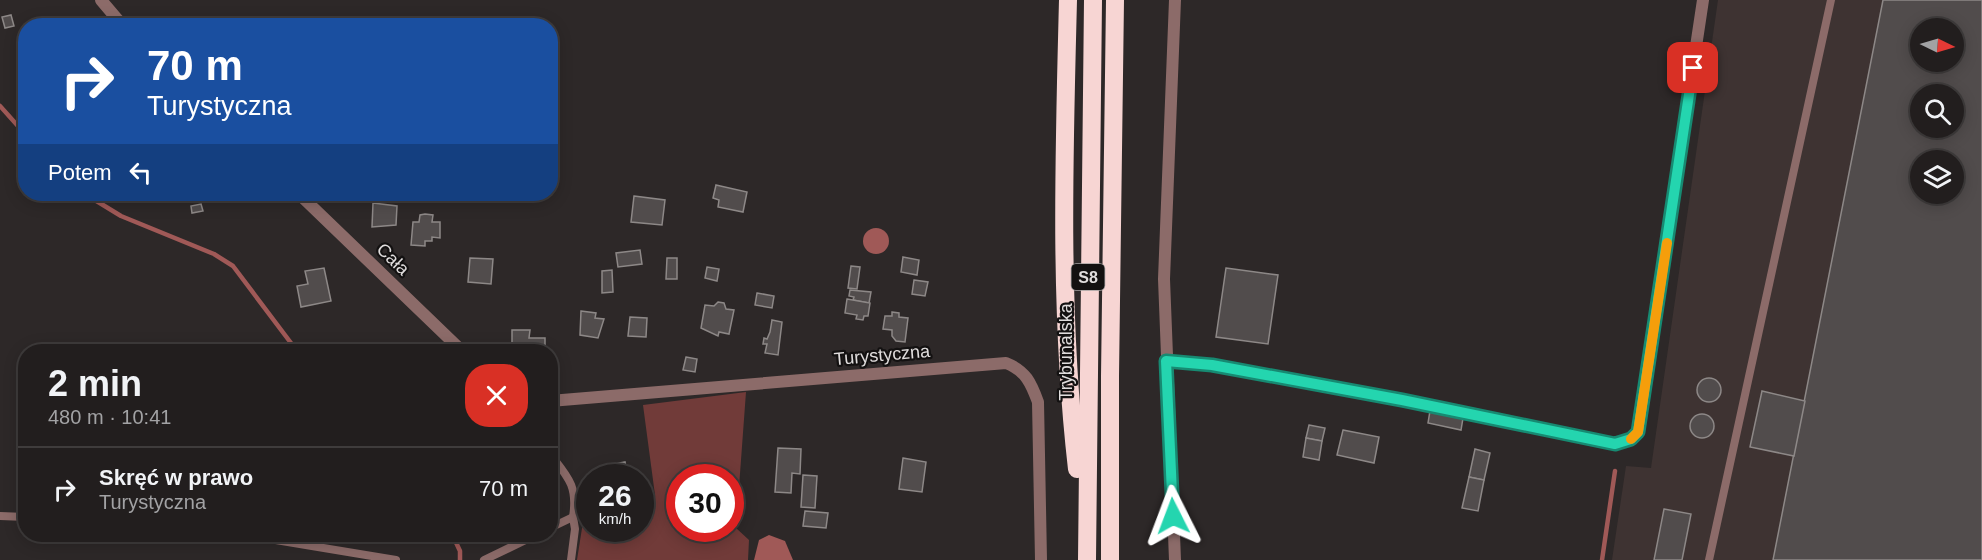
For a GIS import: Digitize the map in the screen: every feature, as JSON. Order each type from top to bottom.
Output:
[{"type":"highway","points":[[1068,0],[1063,291],[1070,398],[1087,557]]},
{"type":"highway","name":"Trybunalska","points":[[1087,557],[1093,0]]},
{"type":"highway","name":"S8","points":[[1110,560],[1115,0]]},
{"type":"street","points":[[101,0],[116,18]]},
{"type":"street","points":[[1175,0],[1164,279],[1175,560]]},
{"type":"street","points":[[1166,361],[1212,365],[1402,400],[1615,444],[1631,439],[1638,432],[1703,0]]},
{"type":"street","name":"Cała","points":[[306,201],[455,344]]},
{"type":"street","name":"Turystyczna","points":[[558,400],[1006,363],[1020,368],[1029,380],[1038,402],[1041,560]]},
{"type":"lane","points":[[1709,560],[1831,0]]},
{"type":"lane","points":[[558,465],[573,485],[575,529],[571,560]]},
{"type":"lane","points":[[0,516],[18,517]]},
{"type":"lane","points":[[558,524],[573,517]]},
{"type":"lane","points":[[287,542],[396,560]]},
{"type":"lane","points":[[484,560],[521,542]]},
{"type":"shaded area","points":[[1718,0],[1982,0],[1982,560],[1612,560],[1626,466],[1651,468]]},
{"type":"shaded area","points":[[876,228],[885,232],[889,241],[885,250],[876,254],[867,250],[863,241],[867,232]]},
{"type":"shaded area","points":[[746,392],[741,464],[666,464],[666,542],[744,542],[744,535],[749,540],[748,560],[577,560],[580,542],[654,542],[654,464],[651,464],[643,405]]},
{"type":"shaded area","points":[[769,535],[785,541],[793,560],[754,560],[759,540]]},
{"type":"building","points":[[1883,0],[1982,0],[1982,560],[1773,560]]},
{"type":"building","points":[[11,15],[14,26],[5,28],[2,17]]},
{"type":"building","points":[[716,185],[747,192],[743,212],[718,207],[719,200],[713,198]]},
{"type":"building","points":[[634,196],[665,200],[662,225],[631,222]]},
{"type":"building","points":[[373,203],[397,206],[396,225],[372,227]]},
{"type":"building","points":[[201,204],[203,211],[192,213],[191,206]]},
{"type":"building","points":[[420,215],[433,215],[432,222],[440,222],[440,238],[432,237],[432,241],[425,241],[425,246],[411,245],[413,222],[419,222]]},
{"type":"building","points":[[640,250],[642,264],[618,267],[616,253]]},
{"type":"building","points":[[903,257],[919,260],[917,275],[901,272]]},
{"type":"building","points":[[470,258],[493,259],[491,284],[468,282]]},
{"type":"building","points":[[667,258],[677,258],[677,279],[666,279]]},
{"type":"building","points":[[851,266],[860,267],[857,289],[848,288]]},
{"type":"building","points":[[707,267],[719,269],[717,281],[705,278]]},
{"type":"building","points":[[324,268],[331,301],[301,307],[297,286],[308,284],[305,271]]},
{"type":"building","points":[[1226,268],[1278,275],[1268,344],[1216,337]]},
{"type":"building","points":[[612,270],[613,292],[602,293],[602,271]]},
{"type":"building","points":[[914,280],[928,282],[925,296],[912,294]]},
{"type":"building","points":[[850,290],[871,292],[869,303],[853,300],[854,297],[849,296]]},
{"type":"building","points":[[757,293],[774,296],[772,308],[755,305]]},
{"type":"building","points":[[847,299],[870,303],[868,316],[864,316],[863,320],[856,319],[857,315],[845,313]]},
{"type":"building","points":[[718,302],[724,303],[726,309],[734,310],[729,334],[719,332],[718,336],[701,328],[705,305],[714,306]]},
{"type":"building","points":[[581,311],[596,313],[595,318],[604,319],[598,338],[580,335]]},
{"type":"building","points":[[892,312],[899,313],[899,317],[908,318],[905,342],[896,341],[892,336],[892,330],[883,329],[885,316],[892,316]]},
{"type":"building","points":[[630,317],[647,318],[646,337],[628,336]]},
{"type":"building","points":[[772,320],[782,322],[778,355],[765,353],[767,344],[763,344],[764,338],[767,339],[770,332]]},
{"type":"building","points":[[512,330],[530,330],[529,338],[545,338],[545,344],[512,344]]},
{"type":"building","points":[[686,357],[697,359],[695,372],[683,370]]},
{"type":"building","points":[[1709,378],[1718,381],[1721,390],[1718,399],[1709,402],[1700,399],[1697,390],[1700,381]]},
{"type":"building","points":[[1762,391],[1805,401],[1794,456],[1750,447]]},
{"type":"building","points":[[1430,411],[1463,418],[1461,430],[1428,423]]},
{"type":"building","points":[[1702,414],[1711,417],[1714,426],[1711,435],[1702,438],[1693,435],[1690,426],[1693,417]]},
{"type":"building","points":[[1309,425],[1325,428],[1322,441],[1306,438]]},
{"type":"building","points":[[1343,430],[1379,437],[1374,463],[1337,455]]},
{"type":"building","points":[[1306,438],[1322,441],[1319,460],[1303,457]]},
{"type":"building","points":[[778,448],[801,449],[800,474],[792,473],[791,493],[775,492]]},
{"type":"building","points":[[1475,449],[1490,453],[1484,480],[1469,477]]},
{"type":"building","points":[[903,458],[926,462],[922,492],[899,489]]},
{"type":"building","points":[[803,475],[817,476],[815,508],[801,507]]},
{"type":"building","points":[[1469,477],[1484,480],[1478,511],[1462,508]]},
{"type":"building","points":[[1664,509],[1691,514],[1682,560],[1654,560]]},
{"type":"building","points":[[805,511],[828,513],[826,528],[803,526]]},
{"type":"waterway","points":[[0,106],[18,126]]},
{"type":"waterway","points":[[96,201],[121,216],[214,254],[233,266],[292,344]]},
{"type":"waterway","points":[[1602,560],[1615,471]]},
{"type":"waterway","points":[[456,542],[460,551],[460,560]]},
{"type":"slow traffic","points":[[1631,439],[1638,432],[1667,243]]},
{"type":"route","points":[[1173,516],[1166,361],[1212,365],[1402,400],[1615,444],[1631,439],[1638,432],[1693,68]]}]
